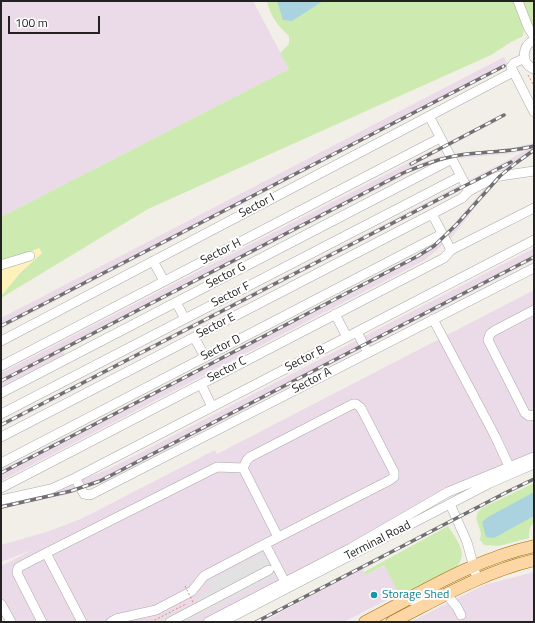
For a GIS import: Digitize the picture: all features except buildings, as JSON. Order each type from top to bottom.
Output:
[{"type":"main road","points":[[364,622],[478,565],[511,552],[534,546]]},
{"type":"main road","points":[[392,622],[482,577],[516,564],[534,560]]},
{"type":"street","points":[[518,1],[528,27],[534,37]]},
{"type":"street","points":[[534,40],[528,44],[526,48],[529,64],[512,64],[513,72],[534,112]]},
{"type":"street","name":"Sector I","points":[[1,341],[513,72]]},
{"type":"street","points":[[429,116],[469,191]]},
{"type":"street","name":"Sector H","points":[[1,366],[440,138]]},
{"type":"street","name":"Sector G","points":[[1,393],[452,159]]},
{"type":"street","name":"Sector E","points":[[1,437],[432,214],[462,198],[469,191],[488,181],[500,176],[534,171]]},
{"type":"street","name":"Sector F","points":[[1,414],[461,176]]},
{"type":"street","name":"Sector C","points":[[1,488],[444,258],[451,250],[534,208]]},
{"type":"street","points":[[432,214],[451,250]]},
{"type":"street","name":"Sector D","points":[[1,463],[442,234]]},
{"type":"street","name":"Sector B","points":[[2,501],[51,489],[75,478],[534,240]]},
{"type":"street","points":[[1,265],[30,256]]},
{"type":"street","points":[[153,261],[164,281]]},
{"type":"street","name":"Sector A","points":[[75,478],[84,494],[90,495],[534,268]]},
{"type":"street","points":[[176,302],[185,319]]},
{"type":"street","points":[[534,310],[494,331],[490,334],[488,340],[525,413],[529,416],[534,416]]},
{"type":"street","points":[[335,314],[347,337]]},
{"type":"street","points":[[433,319],[495,436],[509,466]]},
{"type":"street","points":[[357,332],[368,353]]},
{"type":"street","points":[[194,337],[204,357]]},
{"type":"street","points":[[200,384],[212,407]]},
{"type":"street","points":[[111,622],[116,619],[156,610],[192,591],[204,576],[394,477],[394,472],[361,408],[356,404],[353,404],[250,457],[243,468]]},
{"type":"street","points":[[482,577],[450,504],[451,499],[457,493],[487,477],[509,466],[534,457]]},
{"type":"street","name":"Terminal Road","points":[[222,622],[503,476],[534,464]]},
{"type":"street","points":[[42,622],[17,573],[18,568],[211,469],[222,466],[243,468]]},
{"type":"street","points":[[243,468],[278,537]]},
{"type":"street","points":[[208,622],[351,548],[448,492],[487,477]]},
{"type":"street","points":[[351,548],[382,535],[441,504],[446,502],[450,504]]},
{"type":"street","points":[[265,544],[285,582]]},
{"type":"street","points":[[46,553],[82,622]]},
{"type":"street","points":[[170,622],[269,570]]},
{"type":"street","points":[[404,601],[416,600],[433,594],[446,594],[457,606],[461,615]]},
{"type":"street","points":[[1,604],[11,622]]},
{"type":"path","points":[[529,64],[526,72],[534,86]]},
{"type":"path","points":[[185,586],[194,602],[192,602]]},
{"type":"path","points":[[151,622],[186,605]]},
{"type":"shaded area","points":[[1,1],[253,1],[289,69],[1,217]]},
{"type":"shaded area","points":[[504,57],[508,66],[1,329],[1,318]]},
{"type":"shaded area","points":[[505,113],[507,116],[412,166],[441,156],[506,149],[534,143],[534,153],[517,164],[499,180],[452,237],[425,260],[1,481],[1,469],[416,255],[449,229],[485,188],[506,167],[1,428],[1,423],[527,150],[507,154],[443,161],[419,168],[63,351],[65,355],[1,388],[1,373]]},
{"type":"shaded area","points":[[534,248],[534,260],[106,481],[66,495],[1,510],[1,504],[61,488],[109,469]]},
{"type":"shaded area","points":[[534,290],[534,456],[520,460],[347,547],[203,622],[14,622],[1,597],[1,566],[32,550],[1,562],[1,545],[46,532],[81,519],[215,450],[217,454]]},
{"type":"shaded area","points":[[259,555],[265,558],[275,576],[187,622],[154,622],[184,606],[186,610],[199,603],[196,599],[211,591],[207,582]]},
{"type":"shaded area","points":[[384,565],[400,593],[344,622],[263,622],[362,568],[366,575]]},
{"type":"shaded area","points":[[534,572],[534,622],[410,622],[484,585]]},
{"type":"green space","points":[[267,1],[534,1],[534,26],[531,24],[524,26],[523,36],[491,55],[148,209],[1,298],[1,296],[20,273],[42,253],[26,253],[1,260],[1,217],[289,69],[280,53],[289,44],[289,36],[275,20]]},
{"type":"green space","points":[[534,483],[534,523],[530,528],[529,538],[499,546],[484,545],[480,540],[481,533],[476,518],[478,512],[482,508]]},
{"type":"green space","points":[[448,526],[458,543],[462,555],[458,565],[440,578],[401,597],[384,565],[366,575],[364,572]]},
{"type":"sand","points":[[39,248],[42,253],[20,273],[1,296],[1,260]]},
{"type":"water","points":[[277,1],[323,1],[292,21],[283,20]]},
{"type":"water","points":[[534,492],[534,516],[494,538],[486,537],[482,522],[488,517]]},
{"type":"railway","points":[[1,326],[504,66]]},
{"type":"railway","points":[[411,164],[504,115]]},
{"type":"railway","points":[[1,381],[403,173],[448,157],[514,150],[534,146]]},
{"type":"railway","points":[[1,473],[418,256],[434,246],[457,224],[500,176],[534,150]]},
{"type":"railway","points":[[1,425],[511,162]]},
{"type":"railway","points":[[1,507],[71,491],[100,481],[534,257]]},
{"type":"railway","points":[[256,622],[534,479]]},
{"type":"place","name":"Storage Shed","points":[[374,595]]}]
